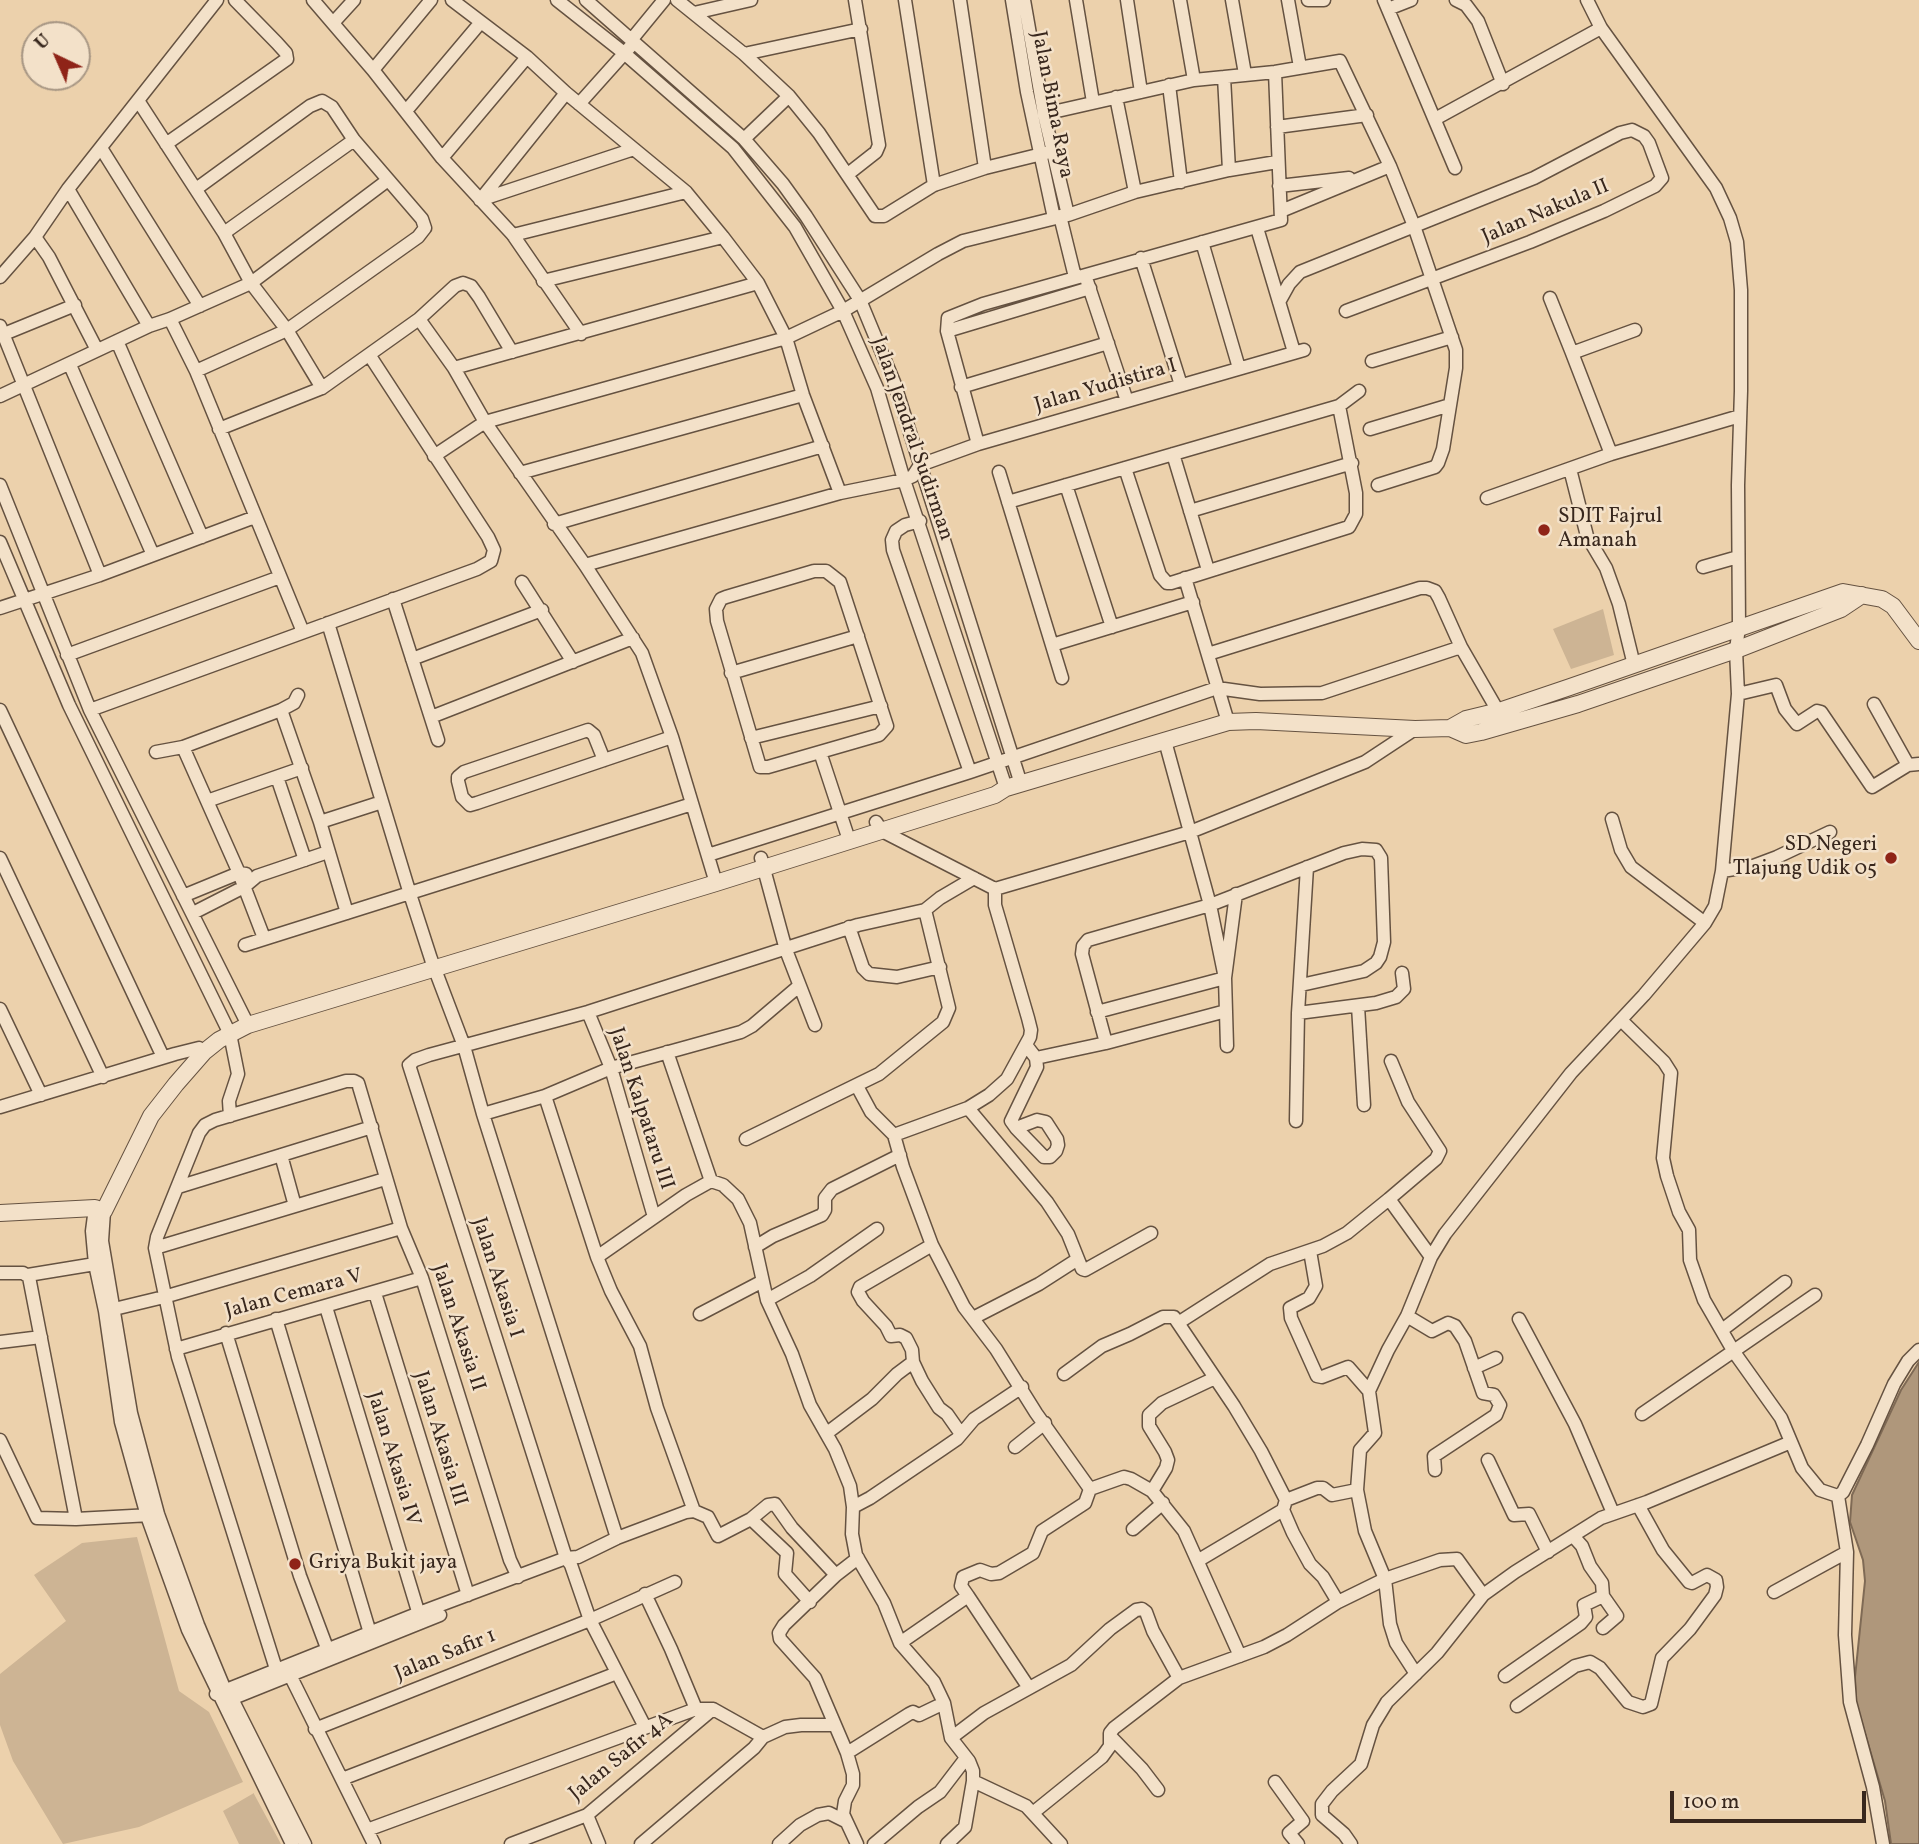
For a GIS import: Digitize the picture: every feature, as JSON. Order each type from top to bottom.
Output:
[{"type":"street","points":[[0,277],[36,237],[68,189],[217,0]]},
{"type":"street","points":[[166,144],[287,59],[278,43],[235,0]]},
{"type":"street","points":[[313,0],[373,70],[442,158],[513,235],[581,334]]},
{"type":"street","points":[[333,23],[354,0]]},
{"type":"street","points":[[373,70],[431,0]]},
{"type":"street","points":[[452,0],[527,57],[566,93],[686,192],[723,237],[758,284],[786,338],[803,395],[839,493]]},
{"type":"street","name":"Jalan Jendral Sudirman","points":[[557,0],[624,53],[733,148],[795,227],[843,311],[877,387],[904,480],[920,521],[998,763],[1014,786]]},
{"type":"street","name":"Jalan Jendral Sudirman","points":[[586,0],[744,139],[783,184],[860,300],[894,382],[1013,757],[1014,786]]},
{"type":"street","points":[[579,104],[624,53],[664,0]]},
{"type":"street","points":[[677,0],[744,54],[789,96],[878,217],[884,216],[934,185],[1047,152]]},
{"type":"street","points":[[694,13],[751,0]]},
{"type":"street","points":[[848,174],[876,152],[879,145],[855,0]]},
{"type":"street","points":[[905,0],[934,185]]},
{"type":"street","points":[[960,0],[985,168]]},
{"type":"street","name":"Jalan Bima Raya","points":[[1012,0],[1027,93],[1047,152],[1061,216],[1080,276],[1090,288],[1126,401]]},
{"type":"street","name":"Jalan Bima Raya","points":[[1024,0],[1044,114],[1047,152]]},
{"type":"street","points":[[1076,0],[1093,102]]},
{"type":"street","points":[[1127,0],[1140,92]]},
{"type":"street","points":[[1180,0],[1194,80]]},
{"type":"street","points":[[1232,0],[1245,74]]},
{"type":"street","points":[[1289,0],[1300,67]]},
{"type":"street","points":[[1308,0],[1324,0]]},
{"type":"street","points":[[1412,0],[1386,4],[1455,169]]},
{"type":"street","points":[[1456,0],[1466,5],[1478,20],[1503,83]]},
{"type":"street","points":[[1416,1674],[1396,1643],[1390,1624],[1385,1579],[1365,1531],[1357,1490],[1360,1450],[1375,1433],[1369,1391],[1407,1316],[1431,1257],[1459,1215],[1570,1073],[1705,923],[1717,899],[1722,871],[1738,694],[1736,650],[1739,627],[1740,274],[1737,242],[1730,218],[1707,175],[1601,28],[1587,0]]},
{"type":"street","points":[[406,111],[481,22]]},
{"type":"street","points":[[1435,120],[1601,28]]},
{"type":"street","points":[[744,54],[861,29]]},
{"type":"street","points":[[442,158],[527,57]]},
{"type":"street","points":[[1044,114],[1194,80],[1275,72],[1340,61],[1390,166],[1414,226],[1457,358],[1438,463],[1434,467],[1378,485]]},
{"type":"street","points":[[978,444],[947,331],[948,318],[957,313],[1141,258],[1281,220],[1275,72]]},
{"type":"street","points":[[1224,77],[1229,170]]},
{"type":"street","points":[[1169,85],[1181,182]]},
{"type":"street","points":[[480,200],[566,93]]},
{"type":"street","points":[[744,139],[789,96]]},
{"type":"street","points":[[1116,97],[1135,192]]},
{"type":"street","points":[[196,189],[318,101],[327,102],[354,140],[422,219],[425,228],[422,233],[287,330],[196,371]]},
{"type":"street","points":[[139,102],[224,233],[251,283],[287,330],[322,388]]},
{"type":"street","points":[[1277,127],[1367,115]]},
{"type":"street","name":"Jalan Nakula II","points":[[1414,226],[1534,177],[1627,130],[1644,136],[1661,171],[1662,178],[1659,183],[1604,211],[1495,256],[1433,278]]},
{"type":"street","points":[[224,233],[354,140]]},
{"type":"street","points":[[101,148],[200,306]]},
{"type":"street","points":[[480,200],[634,149]]},
{"type":"street","points":[[434,456],[485,422],[786,338],[843,311],[957,244],[1061,216],[1135,192],[1277,162]]},
{"type":"street","points":[[1281,211],[1390,166]]},
{"type":"street","points":[[1279,186],[1363,176]]},
{"type":"street","points":[[0,396],[149,326],[251,283],[388,180]]},
{"type":"street","points":[[68,189],[149,326]]},
{"type":"street","points":[[513,235],[686,192]]},
{"type":"street","points":[[1279,302],[1289,284],[1300,272],[1414,226]]},
{"type":"street","points":[[1257,228],[1279,302]]},
{"type":"street","points":[[36,237],[97,350]]},
{"type":"street","points":[[543,281],[723,237]]},
{"type":"street","points":[[1202,242],[1239,368]]},
{"type":"street","points":[[1141,258],[1181,385]]},
{"type":"street","points":[[1346,311],[1433,278]]},
{"type":"street","points":[[219,429],[322,388],[419,319],[455,286],[467,284],[479,297],[512,352]]},
{"type":"street","points":[[454,368],[758,284]]},
{"type":"street","points":[[947,331],[1090,288]]},
{"type":"street","points":[[1550,298],[1611,454]]},
{"type":"street","name":"Jalan Yudistira I","points":[[920,465],[978,444],[1299,351],[1279,302]]},
{"type":"street","points":[[75,305],[2,330],[100,575]]},
{"type":"street","points":[[170,319],[196,371],[303,632]]},
{"type":"street","points":[[419,319],[454,368],[485,422],[585,565],[633,638],[650,670],[715,878]]},
{"type":"street","points":[[1572,353],[1634,330]]},
{"type":"street","points":[[1372,361],[1452,337]]},
{"type":"street","points":[[117,341],[202,537]]},
{"type":"street","points":[[961,387],[1108,343]]},
{"type":"street","points":[[90,710],[477,569],[487,564],[494,556],[488,537],[370,356]]},
{"type":"street","points":[[70,365],[153,555]]},
{"type":"street","points":[[1008,502],[1339,405],[1359,391]]},
{"type":"street","points":[[520,473],[803,395]]},
{"type":"street","points":[[1370,429],[1450,404]]},
{"type":"street","points":[[1125,468],[1162,578],[1167,583],[1185,578],[1349,527],[1356,514],[1357,504],[1352,463],[1339,405]]},
{"type":"street","points":[[1487,498],[1611,454],[1740,416]]},
{"type":"street","points":[[554,524],[823,446]]},
{"type":"street","points":[[1173,454],[1208,570]]},
{"type":"street","points":[[1190,511],[1352,463]]},
{"type":"street","points":[[585,565],[839,493],[904,480],[913,476],[920,465]]},
{"type":"street","points":[[1570,470],[1587,536],[1606,568],[1619,604],[1634,666]]},
{"type":"street","points":[[999,472],[1062,678]]},
{"type":"street","points":[[0,485],[90,710],[247,1021]]},
{"type":"street","points":[[1066,485],[1112,627]]},
{"type":"street","points":[[0,608],[100,575],[255,517]]},
{"type":"street","points":[[920,521],[896,531],[892,540],[893,550],[970,772]]},
{"type":"street","points":[[0,542],[69,705],[228,1031],[239,1074],[229,1101],[230,1116],[209,1122],[201,1129],[155,1248],[176,1349],[284,1670],[374,1844]]},
{"type":"street","points":[[1703,567],[1738,557]]},
{"type":"street","points":[[827,571],[840,582],[858,636],[887,726],[883,733],[760,767],[717,621],[718,603],[726,597],[827,571]]},
{"type":"street","points":[[67,655],[280,577]]},
{"type":"street","points":[[1185,578],[1228,722]]},
{"type":"street","points":[[522,582],[573,662]]},
{"type":"street","points":[[1208,654],[1420,588],[1435,591],[1461,647],[1502,718]]},
{"type":"street","points":[[1502,718],[1739,627],[1843,592],[1882,599],[1893,606],[1919,641]]},
{"type":"street","points":[[109,1310],[95,1264],[92,1231],[101,1205],[152,1116],[202,1050],[247,1021],[1228,722],[1415,729],[1450,728],[1466,719],[1502,718],[1736,650],[1841,609],[1863,595]]},
{"type":"street","points":[[393,599],[438,740]]},
{"type":"street","points":[[1052,645],[1193,602]]},
{"type":"street","points":[[412,659],[542,610]]},
{"type":"street","points":[[328,623],[410,894],[464,1046],[617,1538]]},
{"type":"street","points":[[732,673],[858,636]]},
{"type":"street","points":[[430,717],[633,638]]},
{"type":"street","points":[[708,855],[998,763],[1217,688],[1260,694],[1322,693],[1461,647]]},
{"type":"street","points":[[1738,694],[1776,685],[1786,709],[1797,724],[1817,711],[1821,712],[1872,787],[1914,765],[1874,704]]},
{"type":"street","points":[[156,752],[183,747],[281,710],[294,703],[298,695]]},
{"type":"street","points":[[751,738],[881,706]]},
{"type":"street","points":[[0,710],[163,1057]]},
{"type":"street","points":[[281,710],[320,822],[347,913]]},
{"type":"street","points":[[879,827],[995,889],[1190,832],[1365,762],[1415,729]]},
{"type":"street","points":[[604,760],[594,735],[587,730],[464,772],[458,777],[458,781],[462,797],[470,805],[604,760],[672,737]]},
{"type":"street","points":[[1165,741],[1210,905],[1225,978]]},
{"type":"street","points":[[183,747],[239,873],[264,938]]},
{"type":"street","points":[[820,752],[848,836]]},
{"type":"street","points":[[206,801],[302,768]]},
{"type":"street","points":[[277,777],[305,860]]},
{"type":"street","points":[[320,822],[382,802]]},
{"type":"street","points":[[246,945],[692,804]]},
{"type":"street","points":[[122,814],[139,806]]},
{"type":"street","points":[[1612,819],[1621,850],[1631,867],[1705,923]]},
{"type":"street","points":[[1722,871],[1753,866],[1830,832]]},
{"type":"street","points":[[1106,1043],[1082,954],[1083,946],[1088,940],[1210,905],[1351,851],[1376,849],[1381,858],[1384,942],[1376,963],[1364,971],[1301,985]]},
{"type":"street","points":[[193,913],[244,887],[257,876],[328,852]]},
{"type":"street","points":[[0,858],[103,1077]]},
{"type":"street","points":[[762,863],[786,950],[815,1026]]},
{"type":"street","points":[[1296,1121],[1298,1013],[1307,867]]},
{"type":"street","points":[[183,896],[239,873],[257,876]]},
{"type":"street","points":[[464,1046],[588,1012],[849,928],[925,909],[974,878]]},
{"type":"street","points":[[894,1135],[968,1108],[989,1095],[1007,1079],[1026,1045],[1031,1030],[995,905],[995,889]]},
{"type":"street","points":[[1227,1046],[1225,978],[1236,894]]},
{"type":"street","points":[[746,1139],[879,1074],[943,1021],[949,1008],[925,909]]},
{"type":"street","points":[[849,928],[863,968],[869,974],[897,978],[940,967]]},
{"type":"street","points":[[1298,1013],[1358,1006],[1400,995],[1404,989],[1402,973]]},
{"type":"street","points":[[1097,1012],[1225,978]]},
{"type":"street","points":[[483,1114],[545,1096],[611,1068],[741,1032],[752,1026],[799,986]]},
{"type":"street","points":[[1358,1006],[1364,1105]]},
{"type":"street","points":[[0,1009],[41,1095]]},
{"type":"street","points":[[1036,1058],[1106,1043],[1226,1011]]},
{"type":"street","name":"Jalan Kalpataru III","points":[[588,1012],[611,1068],[654,1217]]},
{"type":"street","points":[[1620,1020],[1664,1062],[1671,1073],[1663,1158],[1679,1212],[1689,1230],[1693,1270],[1704,1300],[1734,1352],[1771,1402],[1798,1461],[1812,1483],[1828,1494],[1838,1496]]},
{"type":"street","points":[[1016,1128],[1011,1118],[1036,1072],[1036,1058],[1026,1045]]},
{"type":"street","name":"Jalan Akasia I","points":[[464,1046],[415,1060],[409,1065],[409,1069],[572,1560]]},
{"type":"street","points":[[0,1107],[163,1057],[202,1050]]},
{"type":"street","points":[[667,1052],[711,1181]]},
{"type":"street","points":[[1178,1323],[1270,1264],[1310,1251],[1347,1233],[1436,1159],[1440,1151],[1408,1102],[1391,1061]]},
{"type":"street","name":"Jalan Akasia II","points":[[230,1116],[351,1080],[358,1083],[385,1179],[401,1228],[422,1278],[510,1560],[518,1577]]},
{"type":"street","points":[[857,1086],[871,1112],[894,1135],[932,1245],[964,1307],[1090,1489]]},
{"type":"street","points":[[545,1096],[597,1257],[611,1291],[640,1346],[655,1401],[694,1511]]},
{"type":"street","points":[[968,1108],[1047,1202],[1068,1234],[1082,1269],[1085,1270],[1151,1233]]},
{"type":"street","points":[[178,1187],[372,1127]]},
{"type":"street","points":[[281,1155],[295,1206]]},
{"type":"street","points":[[755,1247],[773,1236],[822,1215],[825,1198],[832,1189],[900,1155]]},
{"type":"street","points":[[155,1248],[385,1179]]},
{"type":"street","points":[[597,1257],[711,1181]]},
{"type":"street","points":[[711,1181],[723,1185],[743,1205],[753,1231],[761,1282],[767,1300],[792,1354],[810,1405],[827,1433],[847,1477],[853,1507],[852,1534],[858,1558],[884,1603],[900,1643],[931,1677],[944,1703],[951,1738],[972,1766],[973,1781],[965,1827],[947,1844]]},
{"type":"street","points":[[1389,1199],[1431,1257]]},
{"type":"street","points":[[0,1204],[101,1205]]},
{"type":"street","points":[[0,1213],[56,1205]]},
{"type":"street","points":[[101,1205],[102,1241],[121,1422],[188,1630],[305,1844]]},
{"type":"street","points":[[109,1310],[164,1297],[401,1228]]},
{"type":"street","points":[[767,1300],[810,1276],[877,1229]]},
{"type":"street","points":[[932,1245],[860,1287],[858,1291],[891,1336],[900,1335],[906,1338],[912,1350],[913,1362],[939,1408],[947,1414],[961,1434]]},
{"type":"street","points":[[1310,1251],[1315,1291],[1309,1298],[1290,1308],[1291,1318],[1317,1376],[1322,1377],[1348,1367],[1369,1391]]},
{"type":"street","points":[[973,1318],[1039,1284],[1078,1259]]},
{"type":"street","points":[[0,1273],[28,1275],[95,1264]]},
{"type":"street","points":[[28,1275],[75,1519]]},
{"type":"street","name":"Jalan Cemara V","points":[[176,1349],[422,1278]]},
{"type":"street","points":[[700,1314],[761,1282]]},
{"type":"street","points":[[1722,1330],[1785,1282]]},
{"type":"street","name":"Jalan Akasia III","points":[[375,1293],[468,1595]]},
{"type":"street","points":[[1642,1415],[1815,1295]]},
{"type":"street","name":"Jalan Akasia IV","points":[[326,1307],[420,1617]]},
{"type":"street","points":[[1407,1316],[1433,1331],[1448,1323],[1452,1324],[1465,1341],[1483,1392],[1492,1394],[1499,1401],[1499,1412],[1434,1455],[1435,1470]]},
{"type":"street","points":[[1064,1374],[1097,1349],[1163,1317],[1174,1317],[1261,1451],[1308,1561],[1323,1577],[1338,1602]]},
{"type":"street","points":[[276,1319],[370,1633]]},
{"type":"street","points":[[1519,1319],[1575,1424],[1613,1513]]},
{"type":"street","points":[[226,1333],[300,1576],[329,1653]]},
{"type":"street","points":[[0,1342],[41,1337]]},
{"type":"street","points":[[1884,1844],[1873,1787],[1850,1702],[1845,1635],[1847,1552],[1838,1496],[1853,1475],[1894,1384],[1908,1361],[1919,1350]]},
{"type":"street","points":[[1474,1368],[1496,1358]]},
{"type":"street","points":[[827,1433],[913,1362]]},
{"type":"street","points":[[1152,1491],[1168,1460],[1149,1426],[1149,1415],[1162,1403],[1216,1378]]},
{"type":"street","points":[[853,1507],[942,1450],[974,1419],[1021,1387]]},
{"type":"street","points":[[1015,1447],[1045,1423]]},
{"type":"street","points":[[0,1440],[37,1518],[152,1515]]},
{"type":"street","points":[[1350,1844],[1344,1834],[1322,1815],[1322,1804],[1332,1791],[1357,1769],[1364,1757],[1373,1725],[1382,1709],[1437,1653],[1483,1595],[1613,1513],[1791,1442]]},
{"type":"street","points":[[1488,1460],[1514,1515],[1528,1513],[1548,1552]]},
{"type":"street","points":[[1090,1489],[1124,1478],[1132,1479],[1152,1491],[1163,1503],[1184,1531],[1199,1560],[1240,1656]]},
{"type":"street","points":[[1199,1560],[1284,1505],[1320,1488],[1332,1495],[1357,1490]]},
{"type":"street","points":[[1029,1688],[961,1586],[963,1577],[980,1570],[991,1574],[999,1573],[1033,1553],[1042,1531],[1085,1503],[1090,1489]]},
{"type":"street","points":[[1133,1529],[1163,1503]]},
{"type":"street","points":[[224,1696],[284,1670],[572,1560],[617,1538],[686,1512],[694,1511],[708,1517],[718,1536],[751,1519],[768,1505],[775,1504],[792,1528],[836,1575]]},
{"type":"street","points":[[1517,1706],[1575,1666],[1590,1662],[1600,1668],[1628,1702],[1643,1707],[1651,1704],[1662,1658],[1690,1629],[1715,1595],[1717,1587],[1716,1580],[1707,1575],[1689,1582],[1663,1550],[1638,1505]]},
{"type":"street","points":[[751,1519],[787,1553],[788,1560],[784,1571],[810,1602]]},
{"type":"street","points":[[1573,1536],[1582,1546],[1590,1566],[1602,1583],[1603,1596],[1617,1616],[1603,1628]]},
{"type":"street","points":[[1774,1592],[1847,1552]]},
{"type":"street","points":[[857,1844],[845,1821],[844,1808],[853,1785],[847,1753],[815,1678],[780,1639],[779,1633],[836,1575],[858,1558]]},
{"type":"street","points":[[1034,1812],[1102,1757],[1110,1746],[1110,1736],[1114,1728],[1179,1678],[1240,1656],[1287,1635],[1338,1602],[1385,1579],[1452,1558],[1457,1559],[1483,1595]]},
{"type":"street","points":[[329,1653],[370,1633],[420,1617],[468,1595],[572,1560]]},
{"type":"street","points":[[572,1560],[590,1620],[645,1727]]},
{"type":"street","name":"Jalan Safir 1","points":[[316,1729],[590,1620],[675,1582]]},
{"type":"street","points":[[645,1594],[695,1709]]},
{"type":"street","points":[[900,1643],[968,1596]]},
{"type":"street","points":[[1505,1676],[1581,1623],[1586,1617],[1584,1605],[1603,1596]]},
{"type":"street","points":[[951,1738],[980,1715],[1075,1662],[1117,1623],[1136,1610],[1142,1609],[1146,1612],[1153,1631],[1179,1678]]},
{"type":"street","points":[[342,1779],[617,1673]]},
{"type":"street","points":[[224,1696],[292,1844]]},
{"type":"street","points":[[847,1753],[911,1713],[919,1715],[944,1703]]},
{"type":"street","points":[[367,1830],[695,1709],[713,1709],[763,1737]]},
{"type":"street","name":"Jalan Safir 4A","points":[[511,1844],[587,1815],[713,1709]]},
{"type":"street","points":[[641,1844],[754,1748],[763,1737],[785,1727],[835,1724]]},
{"type":"street","points":[[1110,1736],[1158,1790]]},
{"type":"street","points":[[874,1844],[944,1788],[966,1758]]},
{"type":"street","points":[[973,1781],[1012,1798],[1034,1812],[1060,1844]]},
{"type":"street","points":[[1275,1782],[1303,1821],[1289,1833],[1298,1844]]},
{"type":"street","points":[[779,1844],[800,1825],[818,1815],[829,1813],[845,1821]]},
{"type":"street","points":[[587,1815],[598,1844]]},
{"type":"street","points":[[1046,1844],[1047,1829]]},
{"type":"shaded area","points":[[1603,609],[1614,655],[1571,669],[1553,629]]},
{"type":"shaded area","points":[[1919,1362],[1919,1844],[1891,1844],[1885,1801],[1856,1703],[1855,1677],[1865,1581],[1863,1560],[1850,1522],[1852,1495],[1901,1390]]},
{"type":"shaded area","points":[[137,1537],[179,1691],[209,1712],[243,1782],[139,1827],[63,1844],[13,1761],[0,1725],[0,1674],[66,1621],[34,1575],[82,1543]]},
{"type":"shaded area","points":[[254,1793],[281,1844],[239,1844],[223,1811]]},
{"type":"place","name":"SDIT Fajrul Amanah","points":[[1544,530]]},
{"type":"place","name":"SD Negeri Tlajung Udik 05","points":[[1891,858]]},
{"type":"place","name":"Griya Bukit jaya","points":[[295,1564]]}]
